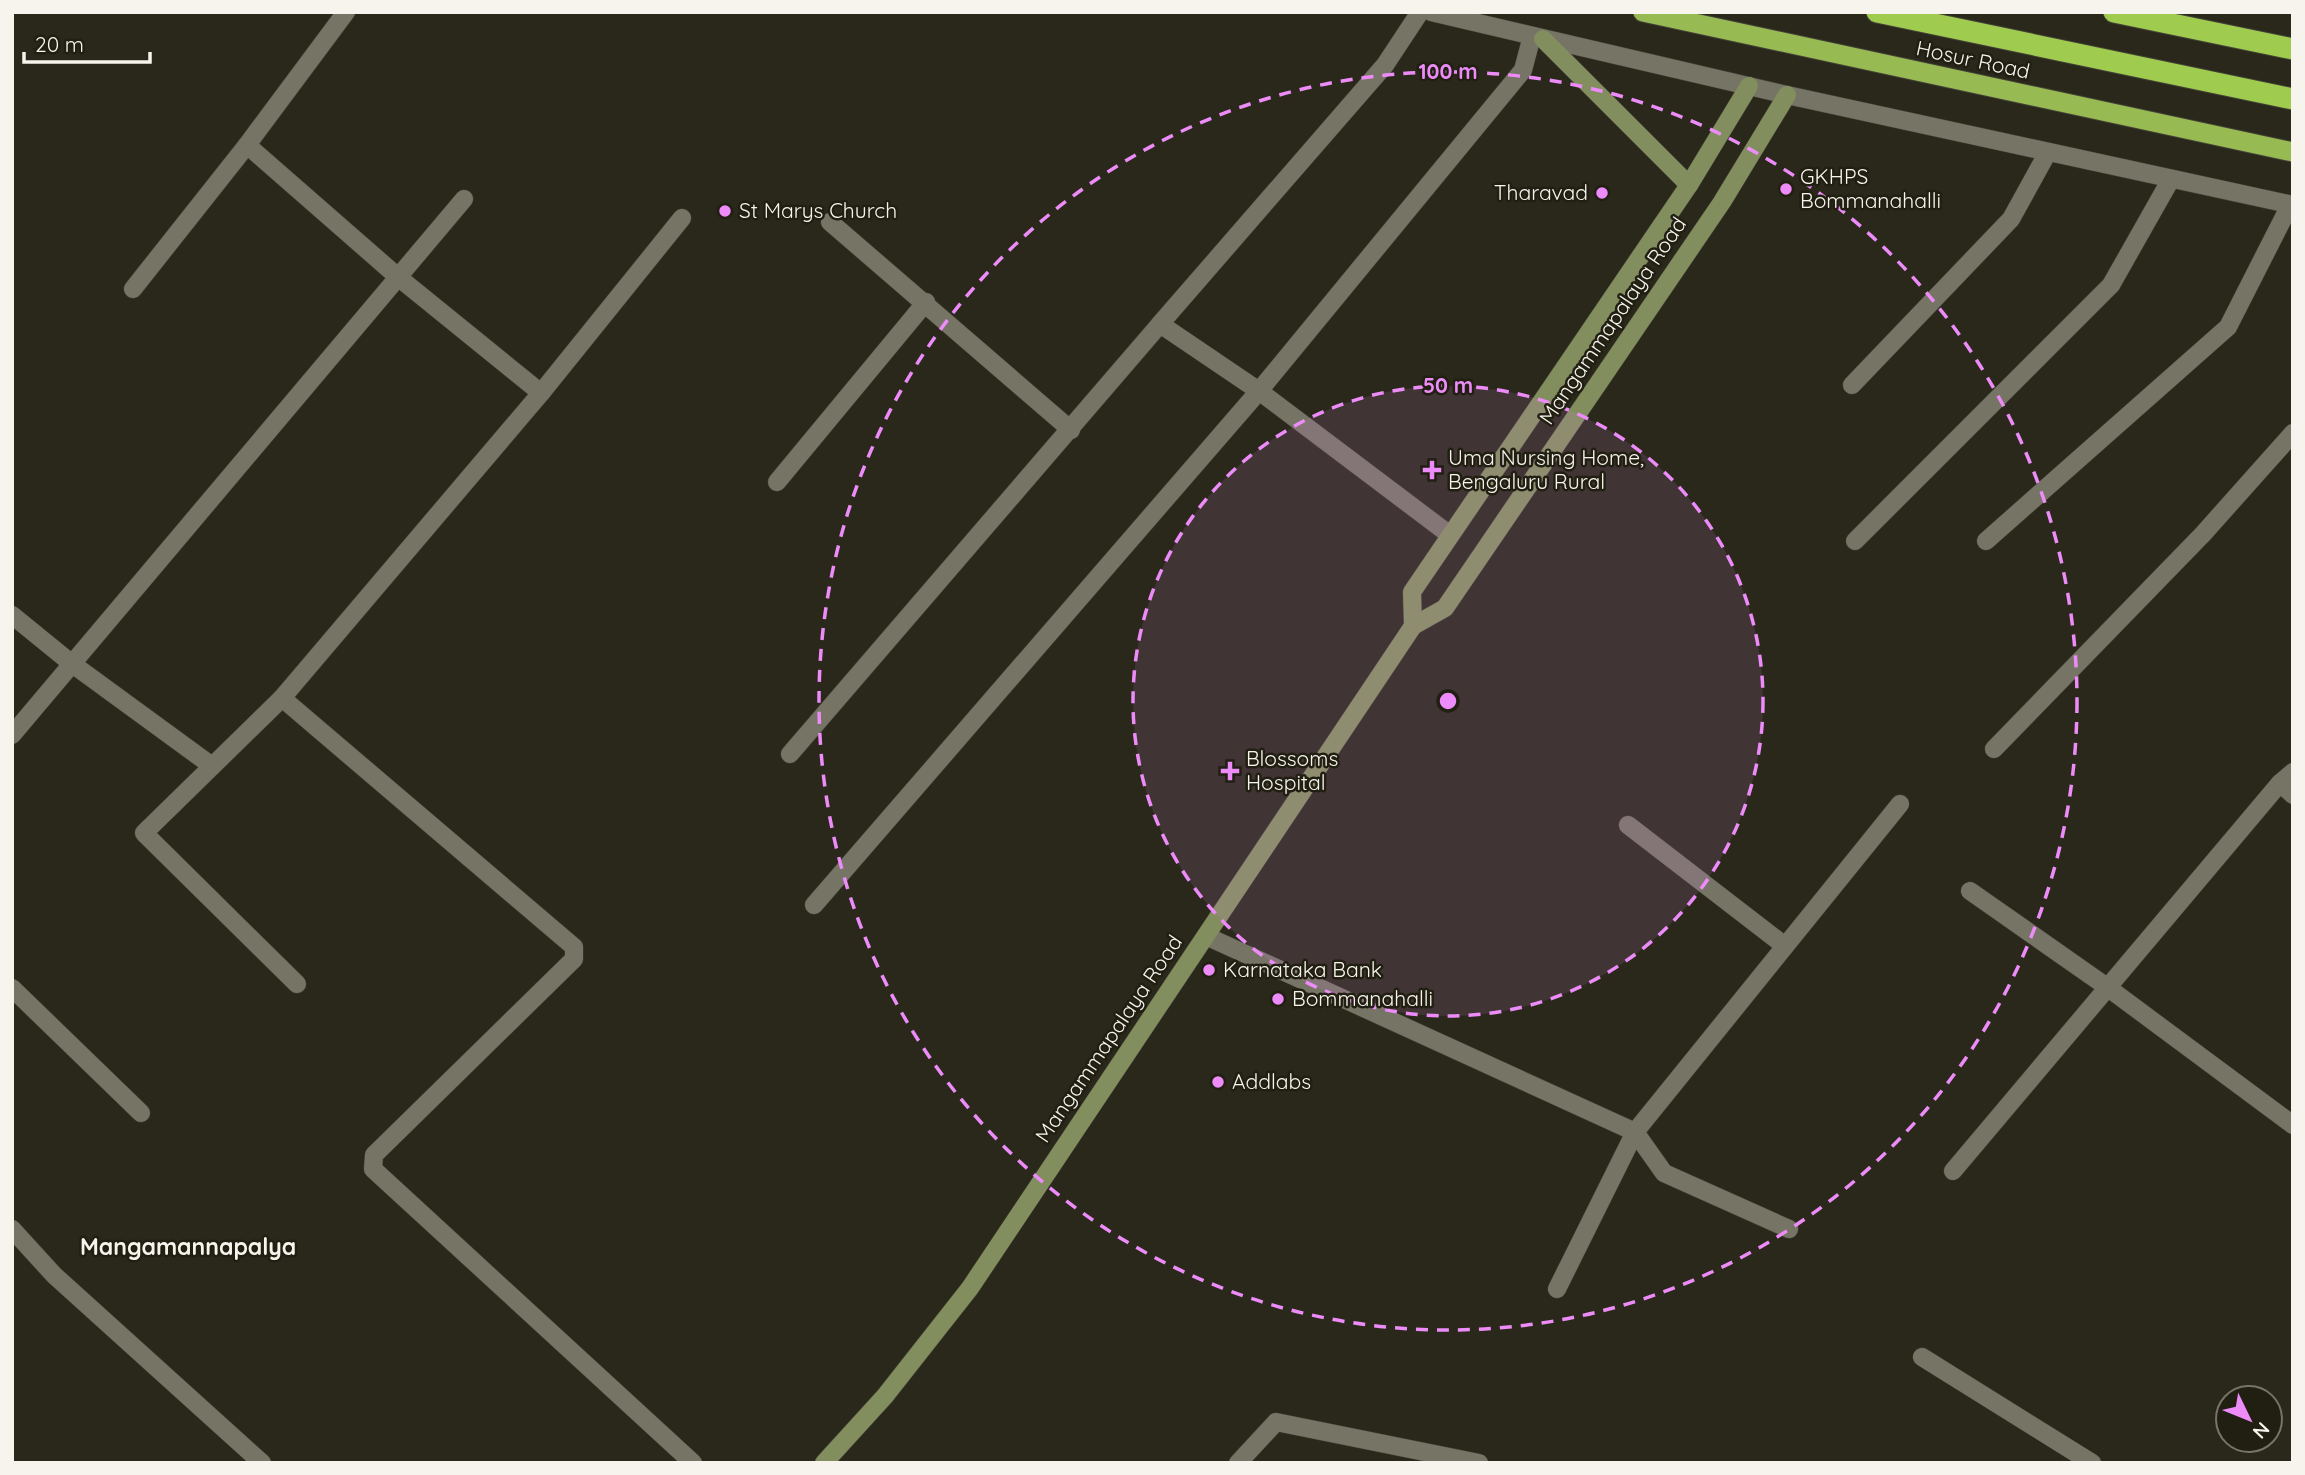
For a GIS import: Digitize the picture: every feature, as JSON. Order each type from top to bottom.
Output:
[{"type":"highway","name":"Hosur Road","points":[[1643,12],[2293,152]]},
{"type":"highway","points":[[1877,12],[2293,99]]},
{"type":"highway","points":[[2114,12],[2293,49]]},
{"type":"main road","points":[[1537,38],[1689,185]]},
{"type":"main road","name":"Mangammapalaya Road","points":[[1413,626],[1412,592],[1689,185],[1749,86]]},
{"type":"main road","name":"Mangammapalaya Road","points":[[824,1463],[885,1396],[970,1288],[1413,626],[1445,608],[1721,202],[1787,95]]},
{"type":"street","points":[[133,289],[247,145],[346,12]]},
{"type":"street","points":[[790,754],[1385,65],[1420,12]]},
{"type":"street","points":[[1431,12],[1787,95],[2291,205],[2228,327],[1986,541]]},
{"type":"street","points":[[814,905],[1259,391],[1523,70],[1537,38]]},
{"type":"street","points":[[247,145],[398,277],[541,393]]},
{"type":"street","points":[[1852,385],[2011,219],[2048,152]]},
{"type":"street","points":[[1855,541],[2111,285],[2171,179]]},
{"type":"street","points":[[12,735],[464,199]]},
{"type":"street","points":[[297,984],[144,833],[282,698],[541,393],[682,218]]},
{"type":"street","points":[[830,222],[926,302],[1071,430]]},
{"type":"street","points":[[777,482],[926,302]]},
{"type":"street","points":[[1160,324],[1259,391],[1450,536]]},
{"type":"street","points":[[1994,749],[2203,534],[2293,433]]},
{"type":"street","points":[[12,615],[71,663],[212,766]]},
{"type":"street","points":[[282,698],[574,947],[574,960],[374,1155],[373,1169],[693,1463]]},
{"type":"street","points":[[1953,1171],[2107,988],[2289,783]]},
{"type":"street","points":[[1557,1289],[1635,1132],[1900,804]]},
{"type":"street","points":[[1628,825],[1785,946]]},
{"type":"street","points":[[1970,891],[2293,1125]]},
{"type":"street","points":[[1206,936],[1635,1132],[1664,1173],[1789,1229]]},
{"type":"street","points":[[12,988],[141,1113]]},
{"type":"street","points":[[12,1229],[54,1275],[262,1463]]},
{"type":"street","points":[[1922,1357],[2092,1463]]},
{"type":"street","points":[[1238,1463],[1276,1422],[1479,1463]]},
{"type":"place","name":"GKHPS Bommanahalli","points":[[1786,189]]},
{"type":"place","name":"Tharavad","points":[[1602,193]]},
{"type":"place","name":"St Marys Church","points":[[725,211]]},
{"type":"place","name":"Uma Nursing Home, Bengaluru Rural","points":[[1432,470]]},
{"type":"place","name":"Blossoms Hospital","points":[[1230,771]]},
{"type":"place","name":"Karnataka Bank","points":[[1209,970]]},
{"type":"place","name":"Bommanahalli","points":[[1278,999]]},
{"type":"place","name":"Addlabs","points":[[1218,1082]]},
{"type":"district","name":"Mangamannapalya","points":[[188,1247]]}]
